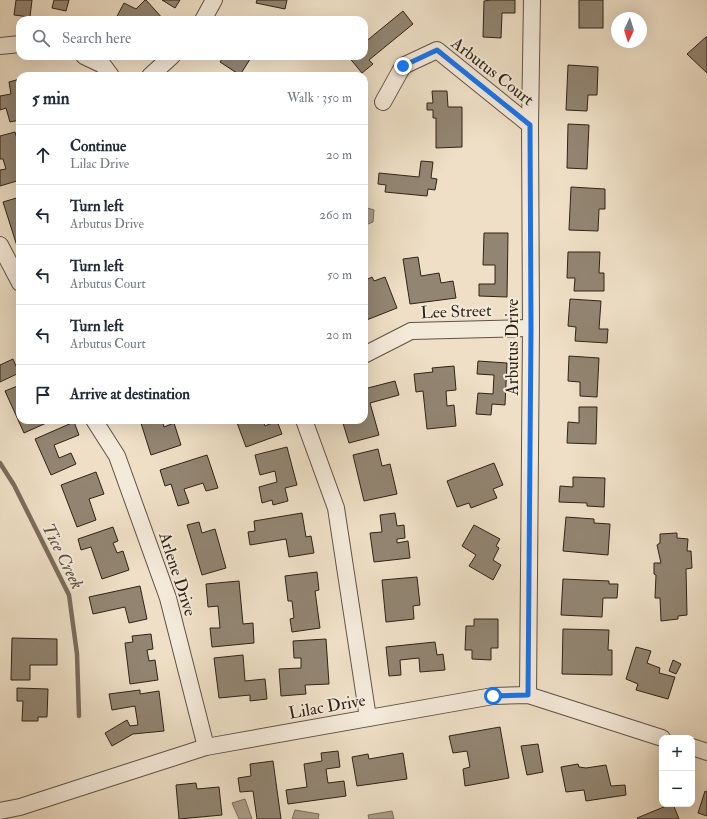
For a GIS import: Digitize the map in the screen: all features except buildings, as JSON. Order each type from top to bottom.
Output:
[{"type":"street","points":[[205,16],[214,0]]},
{"type":"street","name":"Arbutus Drive","points":[[528,695],[531,328],[530,125],[532,0]]},
{"type":"street","points":[[0,46],[16,44]]},
{"type":"street","name":"Arbutus Court","points":[[383,102],[403,66],[437,50],[530,125]]},
{"type":"street","points":[[92,60],[103,66],[108,72]]},
{"type":"street","points":[[154,72],[168,60]]},
{"type":"street","points":[[0,245],[16,275]]},
{"type":"street","name":"Lee Street","points":[[368,353],[411,331],[531,328]]},
{"type":"street","name":"Arlene Drive","points":[[97,424],[117,456],[168,598],[206,747]]},
{"type":"street","points":[[305,424],[336,508],[368,718]]},
{"type":"street","name":"Lilac Drive","points":[[0,811],[20,807],[206,747],[493,696],[528,695],[659,737]]},
{"type":"street","points":[[695,749],[707,752]]},
{"type":"shaded area","points":[[368,208],[374,210],[373,222],[368,224]]},
{"type":"shaded area","points":[[245,799],[252,819],[239,819],[232,803]]},
{"type":"shaded area","points":[[295,810],[319,814],[318,819],[292,819]]},
{"type":"shaded area","points":[[392,811],[394,819],[369,819],[368,815]]},
{"type":"waterway","name":"Tice Creek","points":[[0,463],[14,485],[69,595],[77,654],[79,716]]},
{"type":"route","points":[[403,66],[437,50],[530,125],[531,328],[528,695],[493,696]]}]
